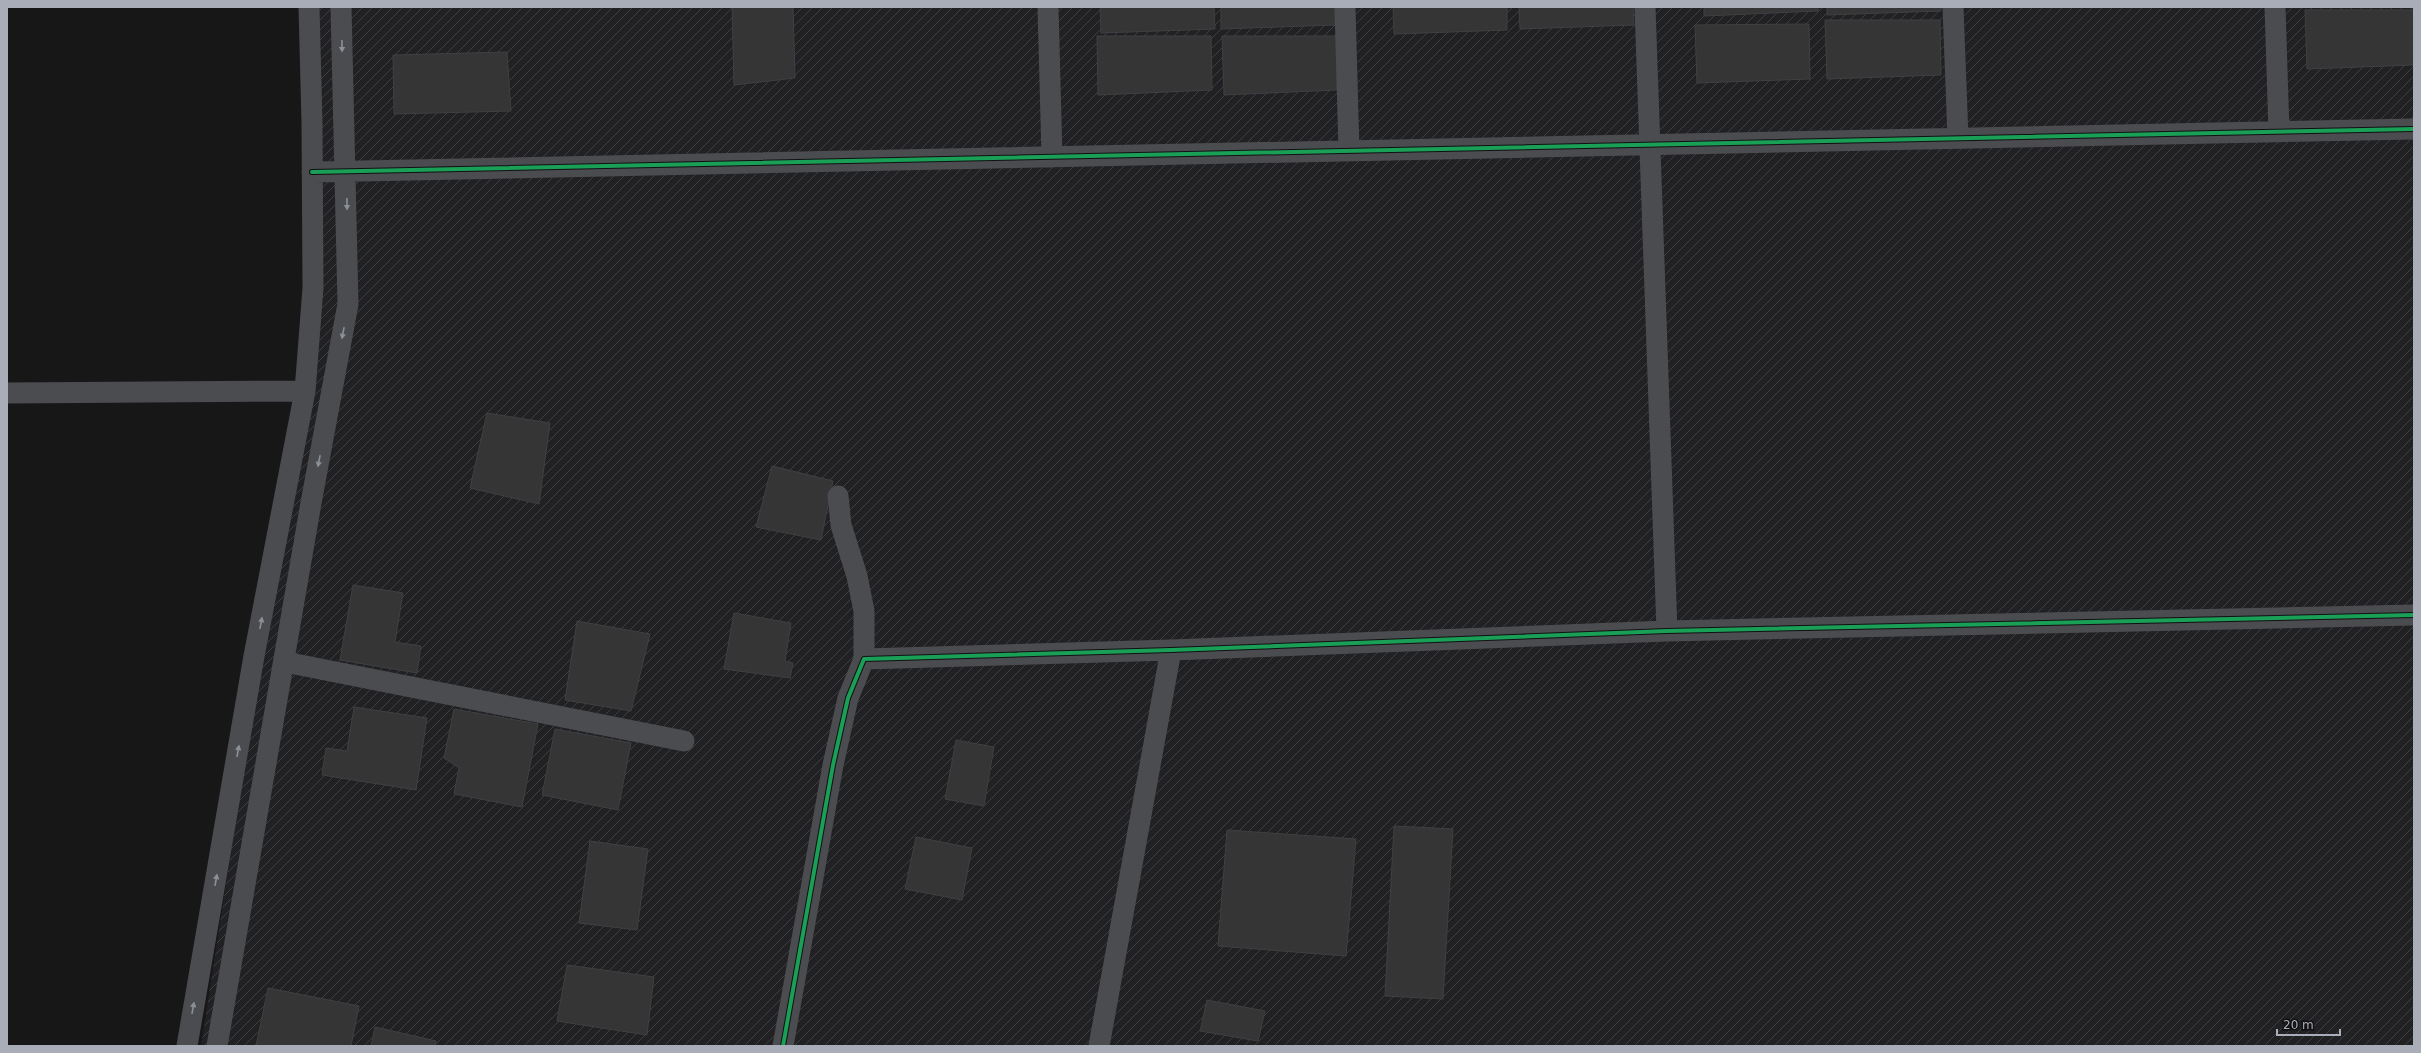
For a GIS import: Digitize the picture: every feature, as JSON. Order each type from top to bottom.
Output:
[{"type":"street","points":[[187,1046],[254,656],[305,391],[313,288],[309,7]]},
{"type":"street","points":[[218,1046],[285,662],[311,503],[348,304],[341,7]]},
{"type":"street","points":[[1048,7],[1052,157]]},
{"type":"street","points":[[1345,7],[1349,151]]},
{"type":"street","points":[[1645,7],[1648,145],[1667,632]]},
{"type":"street","points":[[1953,7],[1958,138]]},
{"type":"street","points":[[2274,7],[2279,132]]},
{"type":"street","points":[[312,172],[2414,129]]},
{"type":"street","points":[[7,393],[305,391]]},
{"type":"street","points":[[783,1046],[832,765],[848,698],[864,659],[864,611],[857,576],[841,525],[838,496]]},
{"type":"street","points":[[864,659],[1172,650],[1667,632],[2414,614]]},
{"type":"street","points":[[1099,1046],[1172,650]]},
{"type":"street","points":[[285,662],[684,741]]},
{"type":"shaded area","points":[[311,7],[2414,7],[2414,1046],[201,1046],[306,367]]},
{"type":"building","points":[[732,7],[793,7],[795,78],[734,85]]},
{"type":"building","points":[[1100,7],[1214,7],[1215,29],[1101,33]]},
{"type":"building","points":[[1221,7],[1335,7],[1335,25],[1221,29]]},
{"type":"building","points":[[1393,7],[1507,7],[1507,30],[1394,34]]},
{"type":"building","points":[[1519,7],[1633,7],[1634,25],[1520,29]]},
{"type":"building","points":[[1704,7],[1818,7],[1818,11],[1704,16]]},
{"type":"building","points":[[1827,7],[1941,7],[1941,11],[1827,15]]},
{"type":"building","points":[[2305,10],[2414,10],[2414,65],[2307,69]]},
{"type":"building","points":[[1825,20],[1940,20],[1941,75],[1827,79]]},
{"type":"building","points":[[1809,24],[1810,79],[1697,83],[1695,25]]},
{"type":"building","points":[[1097,36],[1211,36],[1212,90],[1098,95]]},
{"type":"building","points":[[1222,36],[1336,36],[1337,90],[1224,95]]},
{"type":"building","points":[[507,52],[511,111],[394,114],[393,55]]},
{"type":"building","points":[[487,413],[550,423],[539,504],[470,488]]},
{"type":"building","points":[[772,466],[833,481],[821,540],[756,527]]},
{"type":"building","points":[[353,585],[403,593],[395,642],[421,646],[417,673],[340,660]]},
{"type":"building","points":[[734,613],[791,623],[785,661],[793,663],[790,678],[724,669]]},
{"type":"building","points":[[577,621],[650,634],[631,711],[565,700]]},
{"type":"building","points":[[354,707],[427,718],[416,790],[322,775],[326,748],[347,751]]},
{"type":"building","points":[[454,709],[538,724],[522,807],[454,794],[459,768],[444,758]]},
{"type":"building","points":[[555,729],[631,743],[618,810],[542,795]]},
{"type":"building","points":[[956,740],[994,747],[984,806],[945,799]]},
{"type":"building","points":[[1394,826],[1453,829],[1443,999],[1385,996]]},
{"type":"building","points":[[1227,830],[1356,839],[1346,956],[1218,946]]},
{"type":"building","points":[[916,837],[972,848],[962,900],[905,889]]},
{"type":"building","points":[[590,841],[648,849],[637,930],[579,923]]},
{"type":"building","points":[[567,965],[654,977],[647,1035],[557,1021]]},
{"type":"building","points":[[268,988],[359,1006],[351,1046],[256,1046]]},
{"type":"building","points":[[1207,1000],[1265,1011],[1258,1041],[1200,1031]]},
{"type":"building","points":[[375,1027],[436,1041],[435,1046],[371,1046]]},
{"type":"cycle path","points":[[312,172],[2414,129]]},
{"type":"cycle path","points":[[783,1046],[833,765],[848,698],[864,659],[1171,650],[1667,631],[2414,615]]}]
